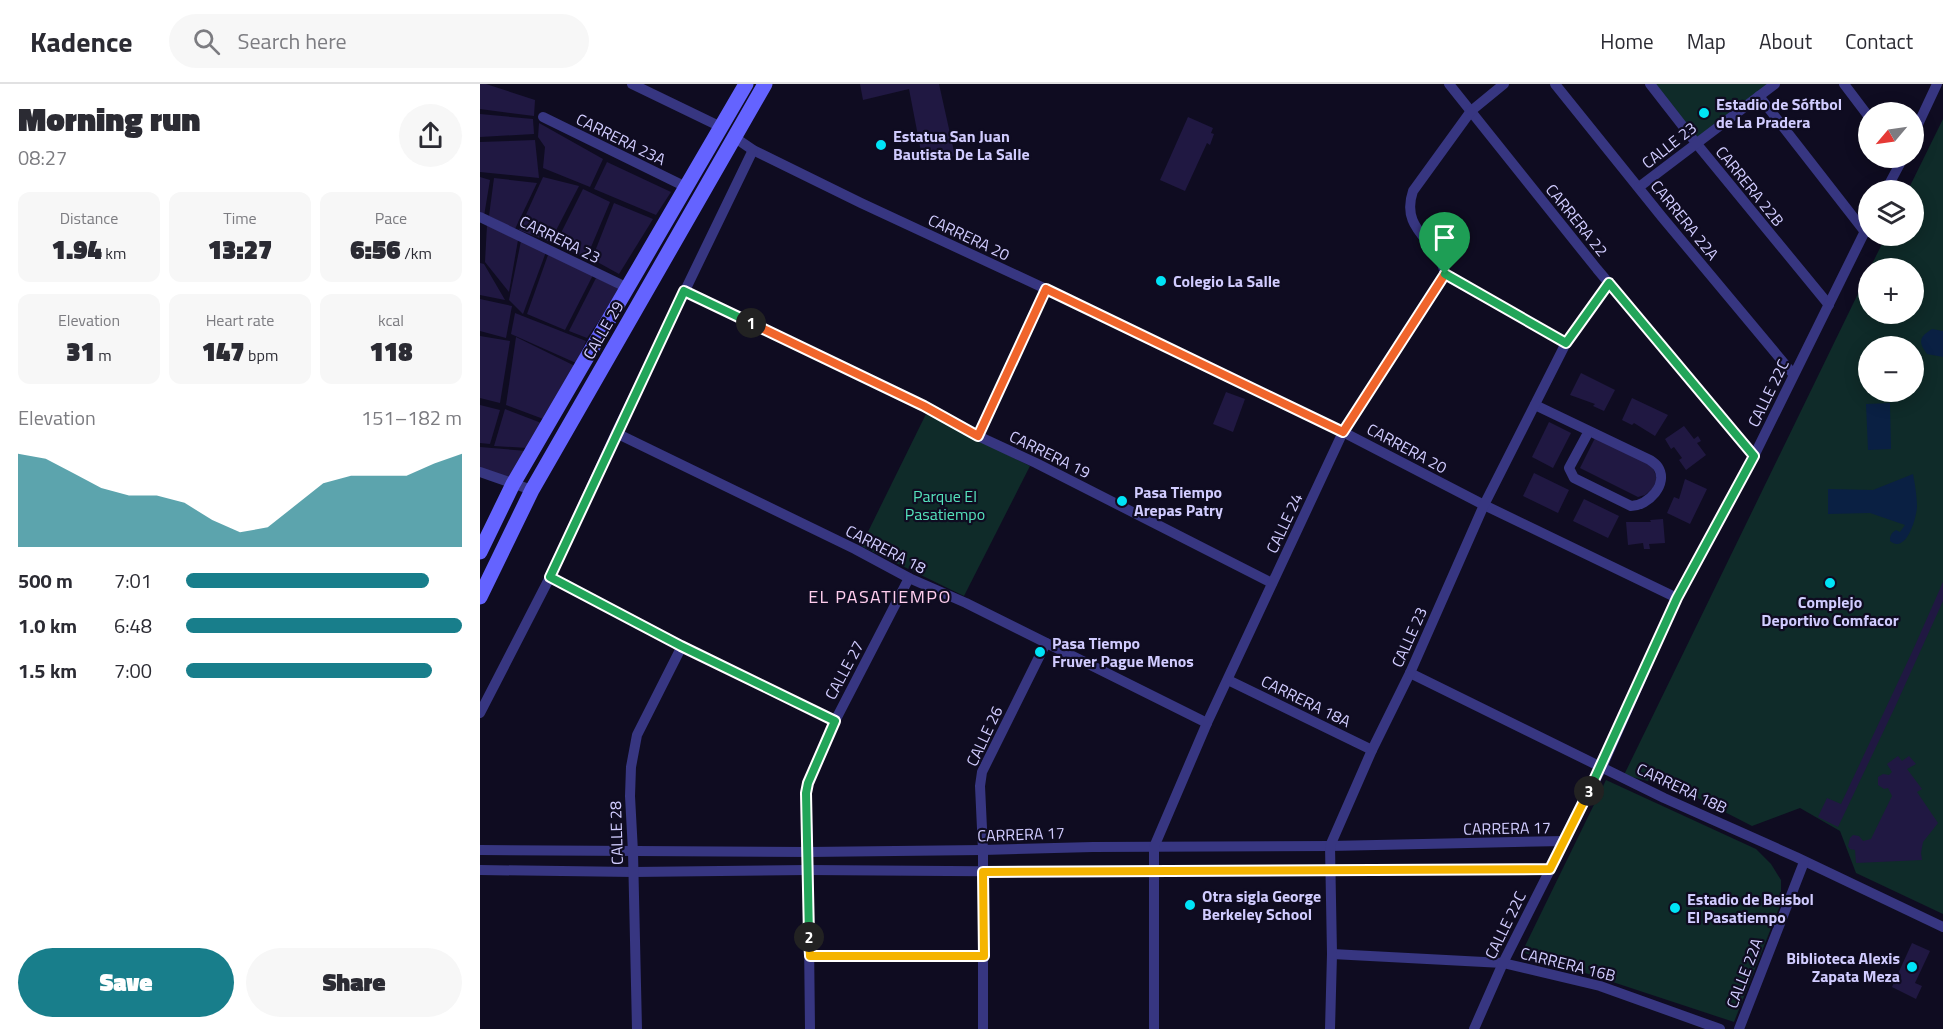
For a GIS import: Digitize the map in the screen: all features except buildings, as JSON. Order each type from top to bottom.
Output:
[{"type":"main road","name":"CALLE 29","points":[[480,552],[513,484],[746,84]]},
{"type":"main road","name":"CALLE 29","points":[[480,597],[532,490],[765,84]]},
{"type":"street","points":[[632,84],[721,127]]},
{"type":"street","name":"CARRERA 22","points":[[1449,84],[1609,283],[1754,456]]},
{"type":"street","points":[[1504,84],[1472,111],[1413,191],[1409,201],[1409,210],[1413,225],[1440,257],[1445,274],[1566,343]]},
{"type":"street","name":"CARRERA 22A","points":[[1555,84],[1793,374]]},
{"type":"street","name":"CARRERA 22B","points":[[1650,84],[1829,305]]},
{"type":"street","name":"CALLE 23","points":[[1639,187],[1775,84]]},
{"type":"street","points":[[1844,84],[1858,102]]},
{"type":"street","points":[[1924,112],[1937,84]]},
{"type":"street","points":[[1759,96],[1858,216]]},
{"type":"street","name":"CARRERA 23A","points":[[543,117],[686,187]]},
{"type":"street","name":"CARRERA 20","points":[[734,137],[753,150],[861,203],[1343,432],[1484,506],[1677,598]]},
{"type":"street","points":[[480,713],[550,577],[753,150]]},
{"type":"street","name":"CARRERA 23","points":[[480,217],[628,288]]},
{"type":"street","name":"CALLE 22C","points":[[1474,1029],[1503,963],[1602,767],[1677,598],[1754,456],[1858,245]]},
{"type":"street","name":"CALLE 24","points":[[1154,1029],[1154,847],[1208,723],[1343,432],[1445,274]]},
{"type":"street","name":"CALLE 23","points":[[1330,1029],[1332,954],[1330,846],[1484,506],[1566,343],[1609,283]]},
{"type":"street","points":[[978,436],[1046,289]]},
{"type":"street","name":"CARRERA 19","points":[[684,291],[914,401],[978,436],[1036,463],[1272,584]]},
{"type":"street","points":[[1535,405],[1650,460],[1658,467],[1661,476],[1657,490],[1648,501],[1639,506],[1632,506],[1574,478],[1569,468],[1589,431]]},
{"type":"street","name":"CARRERA 18","points":[[616,434],[1208,723]]},
{"type":"street","points":[[480,472],[532,490]]},
{"type":"street","points":[[550,577],[681,646],[835,721]]},
{"type":"street","name":"CALLE 27","points":[[810,1029],[806,793],[808,783],[835,721],[909,578]]},
{"type":"street","name":"CALLE 26","points":[[983,1029],[983,850],[980,786],[982,772],[1046,643]]},
{"type":"street","name":"CALLE 28","points":[[637,1029],[630,776],[637,735],[681,646]]},
{"type":"street","name":"CARRERA 18B","points":[[1410,673],[1602,767],[1943,927]]},
{"type":"street","name":"CARRERA 18A","points":[[1228,680],[1372,750]]},
{"type":"street","name":"CARRERA 17","points":[[480,850],[808,852],[1564,841]]},
{"type":"street","name":"CALLE 22A","points":[[1739,1029],[1804,862]]},
{"type":"street","points":[[480,870],[983,872],[1550,869]]},
{"type":"street","name":"CARRERA 16B","points":[[1332,954],[1503,963],[1600,986],[1720,1029]]},
{"type":"street","points":[[810,956],[984,956]]},
{"type":"green space","name":"Estadio de Sóftbol de La Pradera","points":[[1650,84],[1774,84],[1696,143]]},
{"type":"green space","name":"Complejo Deportivo Comfacor","points":[[1943,119],[1943,914],[1856,873],[1840,831],[1800,808],[1752,826],[1680,789],[1624,775],[1858,294],[1858,324],[1924,324],[1924,258],[1875,258],[1881,246],[1924,246],[1924,180],[1913,180],[1919,168],[1924,168],[1924,158]]},
{"type":"green space","name":"Parque El Pasatiempo","points":[[926,414],[1030,466],[964,596],[861,546]]},
{"type":"green space","points":[[1606,780],[1756,849],[1771,864],[1781,880],[1781,903],[1734,1022],[1522,952]]},
{"type":"water","points":[[1932,329],[1943,331],[1943,357],[1927,354],[1924,349],[1924,335]]},
{"type":"water","points":[[1890,403],[1891,449],[1868,450],[1866,404]]},
{"type":"water","points":[[1913,474],[1917,499],[1916,513],[1909,534],[1901,543],[1896,544],[1890,541],[1890,538],[1893,532],[1896,530],[1900,532],[1905,525],[1870,513],[1828,514],[1828,489],[1873,490]]},
{"type":"place","name":"Estadio de Sóftbol de La Pradera","points":[[1704,113]]},
{"type":"place","name":"Estatua San Juan Bautista De La Salle","points":[[881,145]]},
{"type":"place","name":"Colegio La Salle","points":[[1161,281]]},
{"type":"place","name":"Pasa Tiempo Arepas Patry","points":[[1122,501]]},
{"type":"place","name":"Complejo Deportivo Comfacor","points":[[1830,583]]},
{"type":"place","name":"Pasa Tiempo Fruver Pague Menos","points":[[1040,652]]},
{"type":"place","name":"Otra sigla George Berkeley School","points":[[1190,905]]},
{"type":"place","name":"Estadio de Beisbol El Pasatiempo","points":[[1675,908]]},
{"type":"place","name":"Biblioteca Alexis Zapata Meza","points":[[1912,967]]},
{"type":"district","name":"EL PASATIEMPO","points":[[880,596]]},
{"type":"route","points":[[1445,274],[1566,343],[1609,283],[1754,456],[1677,598],[1602,767],[1550,869],[983,872],[984,956],[810,956],[806,793],[808,783],[835,721],[681,646],[550,577],[684,291],[924,406],[978,436],[1046,289],[1343,432],[1445,274]]}]
